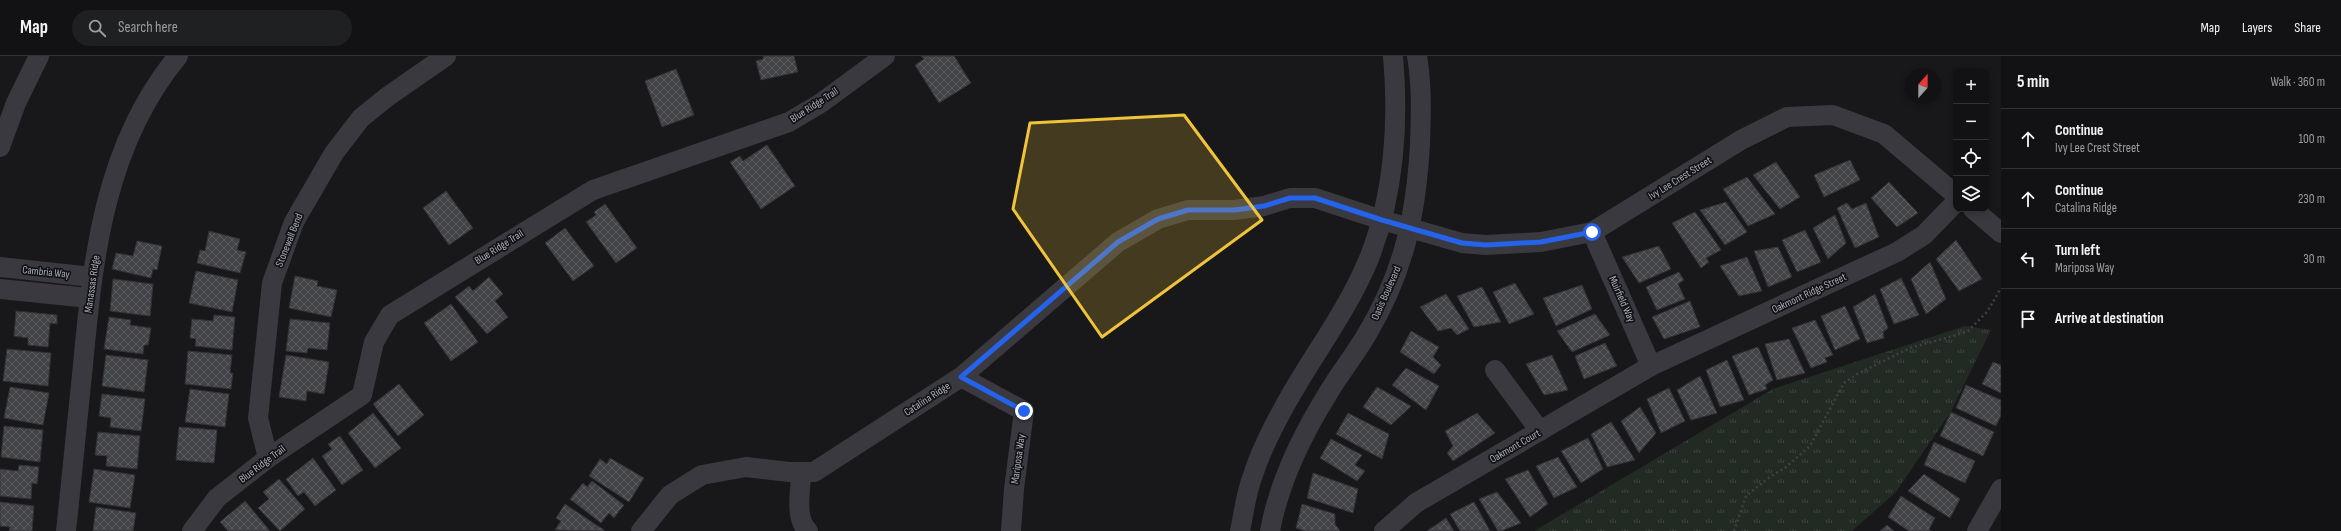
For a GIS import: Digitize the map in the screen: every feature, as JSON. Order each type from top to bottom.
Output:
[{"type":"street","points":[[0,146],[16,103],[39,56]]},
{"type":"street","name":"Manassas Ridge","points":[[66,531],[89,298],[107,195],[126,141],[162,76],[178,56]]},
{"type":"street","name":"Stonewall Bend","points":[[268,458],[258,418],[272,283],[294,222],[334,153],[361,118],[387,97],[446,56]]},
{"type":"street","name":"Blue Ridge Trail","points":[[192,531],[217,498],[268,458],[362,395],[374,342],[390,315],[593,190],[789,122],[820,103],[885,56]]},
{"type":"street","points":[[1240,531],[1255,469],[1283,409],[1326,340],[1355,288],[1370,256],[1382,220],[1394,143],[1396,90],[1393,56]]},
{"type":"street","name":"Oasis Boulevard","points":[[1270,531],[1292,458],[1327,394],[1367,335],[1384,303],[1410,229],[1415,199],[1422,112],[1417,56]]},
{"type":"street","name":"Ivy Lee Crest Street","points":[[1382,220],[1462,243],[1486,245],[1541,242],[1592,232],[1741,140],[1787,117],[1833,115],[1884,134],[1953,192]]},
{"type":"street","name":"Catalina Ridge","points":[[642,531],[670,496],[702,475],[746,467],[814,472],[961,377],[1118,242],[1158,219],[1188,210],[1234,210],[1264,206],[1290,198],[1315,198],[1382,220]]},
{"type":"street","name":"Oakmont Ridge Street","points":[[1651,366],[1897,252],[1924,235],[1953,205]]},
{"type":"street","points":[[1976,212],[2001,233]]},
{"type":"street","name":"Muirfield Way","points":[[1592,232],[1651,366]]},
{"type":"street","name":"Cambria Way","points":[[0,267],[92,277]]},
{"type":"street","points":[[35,292],[37,271]]},
{"type":"street","name":"Cambria Way","points":[[0,289],[89,298]]},
{"type":"street","name":"Oakmont Court","points":[[1384,531],[1411,497],[1540,431],[1651,366]]},
{"type":"street","points":[[1495,370],[1540,431]]},
{"type":"street","name":"Mariposa Way","points":[[961,377],[1024,411],[1014,489],[1011,531]]},
{"type":"street","points":[[801,472],[800,510],[803,526],[808,531]]},
{"type":"street","points":[[1977,531],[2001,489]]},
{"type":"path","points":[[1734,531],[1746,496],[1771,476],[1785,468],[1810,446],[1844,383],[1857,374],[1910,348],[1967,332],[1987,312],[2001,288]]},
{"type":"highlighted area","points":[[1184,115],[1262,220],[1102,337],[1013,209],[1030,123]]},
{"type":"green space","points":[[1965,326],[1991,330],[1950,413],[1895,493],[1852,531],[1534,531],[1773,389]]},
{"type":"building","points":[[763,56],[794,56],[798,72],[761,80],[756,61],[763,59]]},
{"type":"building","points":[[921,56],[954,56],[971,83],[939,103],[915,65],[924,59]]},
{"type":"building","points":[[676,69],[694,115],[662,127],[645,81]]},
{"type":"building","points":[[767,145],[795,186],[761,209],[730,162],[740,156],[743,161]]},
{"type":"building","points":[[1850,160],[1860,180],[1824,197],[1814,175]]},
{"type":"building","points":[[1776,162],[1800,197],[1780,209],[1753,175]]},
{"type":"building","points":[[1747,177],[1775,214],[1748,226],[1723,189]]},
{"type":"building","points":[[1889,182],[1918,213],[1897,227],[1871,198]]},
{"type":"building","points":[[446,191],[473,228],[449,245],[423,208]]},
{"type":"building","points":[[1726,202],[1747,232],[1725,245],[1700,210]]},
{"type":"building","points":[[1847,203],[1852,209],[1866,203],[1879,237],[1855,248],[1837,208]]},
{"type":"building","points":[[605,204],[637,248],[616,263],[586,222],[596,215],[594,212]]},
{"type":"building","points":[[1695,212],[1721,250],[1706,258],[1709,262],[1701,268],[1672,223]]},
{"type":"building","points":[[1835,215],[1846,243],[1828,259],[1813,228]]},
{"type":"building","points":[[565,228],[594,266],[573,281],[545,243]]},
{"type":"building","points":[[1805,230],[1821,262],[1797,272],[1782,240]]},
{"type":"building","points":[[209,231],[240,239],[237,250],[246,252],[240,273],[197,263],[200,250],[205,251]]},
{"type":"building","points":[[1956,240],[1982,279],[1959,291],[1936,259]]},
{"type":"building","points":[[137,241],[162,246],[157,270],[153,269],[151,278],[112,269],[116,253],[133,256]]},
{"type":"building","points":[[1659,246],[1671,269],[1639,283],[1622,257]]},
{"type":"building","points":[[1778,247],[1792,277],[1768,287],[1754,251]]},
{"type":"building","points":[[1747,257],[1762,291],[1739,296],[1720,266]]},
{"type":"building","points":[[1930,262],[1946,299],[1926,314],[1911,279]]},
{"type":"building","points":[[196,271],[238,280],[232,312],[189,303]]},
{"type":"building","points":[[1679,272],[1684,280],[1678,284],[1685,299],[1657,310],[1646,287]]},
{"type":"building","points":[[295,276],[318,281],[317,286],[337,290],[331,317],[289,308]]},
{"type":"building","points":[[489,277],[503,294],[495,301],[508,317],[487,334],[455,297],[469,286],[473,291]]},
{"type":"building","points":[[1901,278],[1919,315],[1894,324],[1880,289]]},
{"type":"building","points":[[113,279],[153,284],[150,316],[110,311]]},
{"type":"building","points":[[1515,283],[1534,314],[1509,324],[1493,292]]},
{"type":"building","points":[[1582,285],[1592,309],[1556,326],[1543,298]]},
{"type":"building","points":[[1482,287],[1501,322],[1474,327],[1457,296]]},
{"type":"building","points":[[1446,294],[1469,329],[1457,335],[1451,328],[1438,331],[1420,307]]},
{"type":"building","points":[[1875,294],[1888,328],[1883,332],[1884,338],[1867,343],[1853,307]]},
{"type":"building","points":[[1690,301],[1700,327],[1664,339],[1652,317]]},
{"type":"building","points":[[451,304],[478,342],[451,361],[424,323]]},
{"type":"building","points":[[1845,306],[1860,339],[1835,350],[1821,316]]},
{"type":"building","points":[[16,311],[57,315],[57,324],[50,323],[48,347],[28,345],[28,338],[14,336]]},
{"type":"building","points":[[1595,314],[1610,335],[1572,352],[1557,331]]},
{"type":"building","points":[[214,315],[235,317],[232,350],[195,346],[196,339],[190,338],[192,319],[213,321]]},
{"type":"building","points":[[109,317],[131,320],[130,325],[151,328],[148,345],[144,345],[143,354],[104,349]]},
{"type":"building","points":[[290,319],[330,323],[327,350],[308,348],[307,353],[286,351]]},
{"type":"building","points":[[1815,320],[1833,355],[1825,358],[1827,362],[1811,368],[1792,328]]},
{"type":"building","points":[[1411,331],[1439,347],[1433,357],[1441,365],[1434,374],[1400,352]]},
{"type":"building","points":[[1789,339],[1805,373],[1777,380],[1765,344]]},
{"type":"building","points":[[1605,343],[1617,366],[1584,379],[1575,356]]},
{"type":"building","points":[[1758,347],[1773,380],[1765,385],[1767,389],[1749,395],[1732,356]]},
{"type":"building","points":[[7,349],[51,353],[48,386],[3,381]]},
{"type":"building","points":[[188,351],[232,355],[230,373],[233,373],[231,389],[185,384]]},
{"type":"building","points":[[106,355],[148,360],[144,392],[102,386]]},
{"type":"building","points":[[286,355],[329,362],[324,394],[307,391],[306,401],[279,397]]},
{"type":"building","points":[[1552,355],[1568,390],[1544,395],[1526,364]]},
{"type":"building","points":[[1727,360],[1744,400],[1720,407],[1706,370]]},
{"type":"building","points":[[1993,362],[2001,365],[2001,393],[1982,384]]},
{"type":"building","points":[[1406,368],[1439,386],[1426,410],[1392,385]]},
{"type":"building","points":[[1700,376],[1717,413],[1691,420],[1677,390]]},
{"type":"building","points":[[399,384],[424,415],[398,436],[373,404]]},
{"type":"building","points":[[1966,385],[2001,400],[2001,415],[1996,426],[1956,408]]},
{"type":"building","points":[[10,387],[49,393],[43,425],[4,418]]},
{"type":"building","points":[[1377,387],[1411,406],[1391,425],[1363,407]]},
{"type":"building","points":[[1669,388],[1685,421],[1661,433],[1647,399]]},
{"type":"building","points":[[190,389],[229,394],[225,427],[185,422]]},
{"type":"building","points":[[102,394],[145,399],[141,431],[110,427],[111,418],[99,416]]},
{"type":"building","points":[[1640,407],[1656,433],[1639,453],[1621,421]]},
{"type":"building","points":[[1951,412],[1994,432],[1983,456],[1940,436]]},
{"type":"building","points":[[373,413],[401,448],[375,468],[348,433]]},
{"type":"building","points":[[1348,413],[1389,434],[1382,459],[1336,434]]},
{"type":"building","points":[[1477,413],[1495,433],[1453,461],[1447,453],[1453,446],[1445,431]]},
{"type":"building","points":[[1611,422],[1635,460],[1607,467],[1591,434]]},
{"type":"building","points":[[4,426],[43,430],[40,462],[1,457]]},
{"type":"building","points":[[179,427],[217,430],[214,463],[176,460]]},
{"type":"building","points":[[98,432],[140,436],[137,469],[106,466],[107,456],[95,455]]},
{"type":"building","points":[[340,436],[363,470],[342,485],[322,456],[332,449],[328,444]]},
{"type":"building","points":[[1588,438],[1603,469],[1581,483],[1561,451]]},
{"type":"building","points":[[1331,439],[1362,455],[1355,465],[1365,471],[1357,481],[1320,458]]},
{"type":"building","points":[[1934,442],[1975,461],[1965,483],[1924,465]]},
{"type":"building","points":[[1558,457],[1577,487],[1554,498],[1536,466]]},
{"type":"building","points":[[313,458],[336,490],[315,506],[304,492],[298,496],[286,479]]},
{"type":"building","points":[[610,458],[644,478],[629,502],[589,476],[600,459],[607,464]]},
{"type":"building","points":[[19,465],[39,467],[37,484],[32,483],[31,499],[0,496],[0,469],[18,471]]},
{"type":"building","points":[[94,469],[135,475],[130,508],[89,502]]},
{"type":"building","points":[[1528,470],[1548,504],[1530,517],[1505,479]]},
{"type":"building","points":[[1313,473],[1358,489],[1353,513],[1307,498]]},
{"type":"building","points":[[1924,474],[1960,499],[1950,518],[1908,491]]},
{"type":"building","points":[[279,479],[305,509],[280,531],[258,508],[269,499],[263,492]]},
{"type":"building","points":[[592,481],[624,505],[614,518],[609,513],[601,523],[570,499],[583,483],[587,487]]},
{"type":"building","points":[[1497,492],[1521,523],[1501,531],[1498,531],[1479,499]]},
{"type":"building","points":[[1901,496],[1935,518],[1929,529],[1931,531],[1909,531],[1888,517]]},
{"type":"building","points":[[245,501],[270,531],[228,531],[220,522]]},
{"type":"building","points":[[0,502],[34,506],[32,531],[9,531],[10,527],[0,526]]},
{"type":"building","points":[[1474,502],[1490,531],[1460,531],[1450,514]]},
{"type":"building","points":[[565,504],[604,531],[555,530],[561,521],[556,518]]},
{"type":"building","points":[[1302,504],[1335,514],[1335,524],[1340,531],[1305,531],[1296,528]]},
{"type":"building","points":[[96,507],[136,513],[133,531],[93,531]]},
{"type":"building","points":[[1446,518],[1454,531],[1427,531]]},
{"type":"building","points":[[1887,525],[1894,531],[1880,531]]},
{"type":"route","points":[[1024,411],[961,377],[1118,242],[1158,219],[1188,210],[1234,210],[1264,206],[1290,198],[1315,198],[1382,220],[1462,243],[1486,245],[1541,242],[1592,232]]}]
